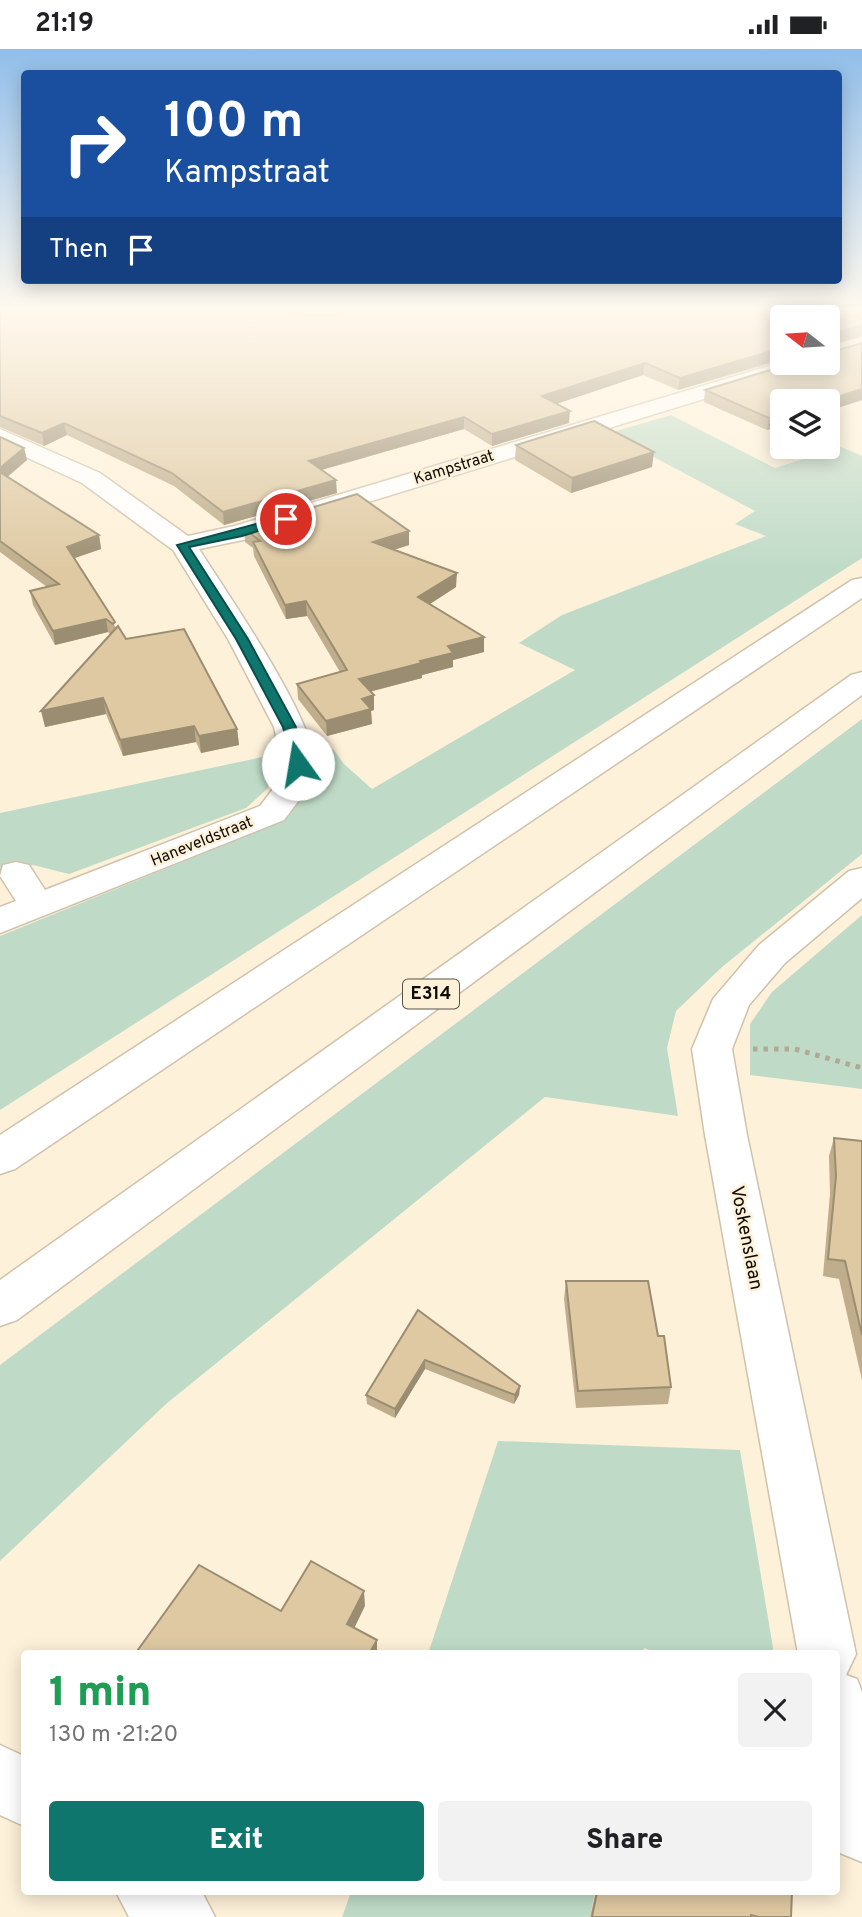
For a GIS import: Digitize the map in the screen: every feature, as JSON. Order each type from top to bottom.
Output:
[{"type":"main road","name":"Kampstraat","points":[[183,545],[239,533],[691,396]]},
{"type":"main road","name":"Haneveldstraat","points":[[0,436],[91,478],[183,545],[242,639],[290,727],[298,764],[289,791],[272,813],[0,921]]},
{"type":"main road","points":[[0,1157],[862,586]]},
{"type":"main road","name":"E314","points":[[0,1306],[862,681]]},
{"type":"main road","points":[[16,873],[37,906]]},
{"type":"main road","points":[[712,1049],[732,999],[772,954],[862,879]]},
{"type":"main road","name":"Voskenslaan","points":[[712,1049],[726,1135],[826,1650]]},
{"type":"main road","points":[[840,1720],[862,1831]]},
{"type":"main road","points":[[0,1775],[21,1792]]},
{"type":"main road","points":[[152,1895],[183,1917]]},
{"type":"path","points":[[712,1049],[795,1049],[862,1068]]},
{"type":"green space","points":[[671,415],[775,468],[803,459],[840,459],[841,447],[862,456],[862,558],[0,1110],[0,936],[273,825],[300,801],[312,784],[315,756],[333,749],[344,764],[372,789],[575,670],[519,643],[562,615],[766,536],[735,524],[755,511],[609,433]]},
{"type":"green space","points":[[862,719],[862,854],[722,967],[676,1011],[667,1048],[678,1116],[545,1097],[166,1404],[0,1561],[0,1365]]},
{"type":"green space","points":[[272,755],[268,788],[246,808],[69,874],[33,865],[0,872],[0,813]]},
{"type":"green space","points":[[862,915],[862,1089],[750,1075],[750,1024],[772,992]]},
{"type":"green space","points":[[498,1441],[740,1450],[773,1650],[429,1650]]},
{"type":"green space","points":[[350,1895],[594,1895],[590,1917],[342,1917]]},
{"type":"building","points":[[0,396],[542,396],[570,411],[492,434],[464,417],[309,461],[336,480],[223,512],[172,473],[64,423],[42,433],[0,416]]},
{"type":"building","points":[[719,396],[770,396],[769,418]]},
{"type":"building","points":[[594,421],[654,452],[572,478],[516,445]]},
{"type":"building","points":[[0,437],[24,448],[0,468]]},
{"type":"building","points":[[0,472],[99,535],[67,547],[115,622],[113,624],[106,619],[53,631],[30,591],[59,584],[0,541]]},
{"type":"building","points":[[357,494],[409,531],[373,542],[457,573],[418,597],[484,637],[448,646],[453,653],[359,679],[374,695],[362,699],[371,709],[326,721],[297,684],[347,670],[306,601],[285,605],[253,542],[260,541],[244,528]]},
{"type":"building","points":[[118,626],[126,639],[184,629],[237,729],[199,736],[194,726],[120,740],[103,698],[41,711]]},
{"type":"building","points":[[834,1138],[862,1141],[862,1335],[845,1261],[828,1259],[836,1176]]},
{"type":"building","points":[[566,1281],[648,1281],[658,1336],[664,1336],[671,1387],[578,1391]]},
{"type":"building","points":[[418,1310],[520,1386],[515,1395],[425,1360],[395,1409],[366,1395]]},
{"type":"building","points":[[311,1561],[364,1591],[347,1624],[377,1640],[371,1650],[138,1650],[199,1565],[281,1611]]},
{"type":"building","points":[[596,1895],[792,1895],[791,1917],[592,1917]]},
{"type":"route","points":[[286,519],[183,545],[242,639],[290,727],[298,764]]}]
